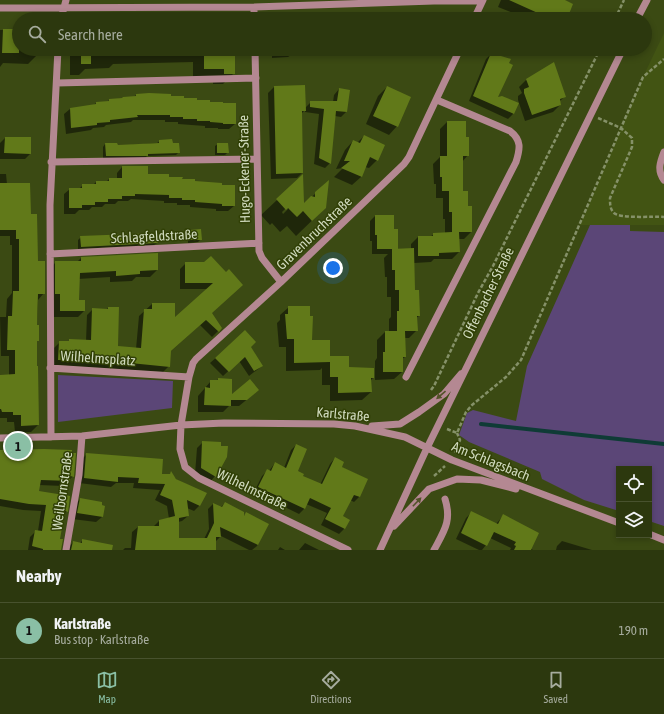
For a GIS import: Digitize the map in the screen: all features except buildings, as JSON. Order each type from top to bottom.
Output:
[{"type":"street","points":[[63,12],[66,0]]},
{"type":"street","points":[[641,12],[647,0]]},
{"type":"street","points":[[0,8],[254,7],[434,1],[483,1],[478,12]]},
{"type":"street","points":[[254,7],[254,12]]},
{"type":"street","points":[[50,368],[51,162],[58,56]]},
{"type":"street","name":"Hugo-Eckener-Straße","points":[[255,56],[259,251],[262,258],[281,282]]},
{"type":"street","name":"Gravenbruchstraße","points":[[181,425],[192,363],[281,282],[404,164],[409,157],[437,100],[457,56]]},
{"type":"street","name":"Offenbacher Straße","points":[[380,550],[427,448],[620,56]]},
{"type":"street","points":[[57,83],[256,78]]},
{"type":"street","points":[[406,377],[512,169],[519,151],[520,142],[510,131],[437,100]]},
{"type":"street","points":[[664,152],[660,163],[660,169],[664,180]]},
{"type":"street","points":[[51,162],[257,159]]},
{"type":"street","name":"Schlagfeldstraße","points":[[50,254],[259,243]]},
{"type":"street","points":[[354,426],[387,426],[400,424],[444,394],[467,367]]},
{"type":"street","name":"Wilhelmsplatz","points":[[51,437],[50,368],[189,376]]},
{"type":"street","name":"Karlstraße","points":[[181,425],[224,423],[334,424],[354,426],[405,437],[427,448]]},
{"type":"street","points":[[0,438],[82,436],[181,425]]},
{"type":"street","name":"Wilhelmstraße","points":[[181,425],[180,450],[184,467],[190,472],[199,478],[348,550]]},
{"type":"street","name":"Weilbornstraße","points":[[66,550],[79,475],[82,436]]},
{"type":"street","name":"Am Schlagsbach","points":[[427,448],[452,460],[616,522]]},
{"type":"street","name":"Am Schlagsbach","points":[[390,530],[429,489],[457,478],[481,480],[546,496]]},
{"type":"street","points":[[434,550],[448,520],[448,511],[445,499]]},
{"type":"street","points":[[652,535],[664,540]]},
{"type":"path","points":[[618,12],[624,0]]},
{"type":"path","points":[[430,392],[597,56]]},
{"type":"path","points":[[439,425],[457,433],[466,412],[472,405],[506,376],[520,360],[643,77],[664,59]]},
{"type":"path","points":[[590,115],[621,128],[632,138],[632,146],[610,198],[610,207],[614,213],[621,216],[664,217]]},
{"type":"shaded area","points":[[664,33],[664,225],[580,225],[643,77]]},
{"type":"shaded area","points":[[590,225],[630,225],[630,231],[664,232],[664,526],[652,522],[652,466],[616,466],[616,510],[584,500],[542,479],[540,472],[469,442],[459,435],[467,413],[473,410],[516,421],[527,366]]},
{"type":"shaded area","points":[[58,375],[173,381],[172,408],[58,422]]},
{"type":"waterway","points":[[481,424],[664,444]]},
{"type":"place","name":"Karlstraße","points":[[18,446]]}]
